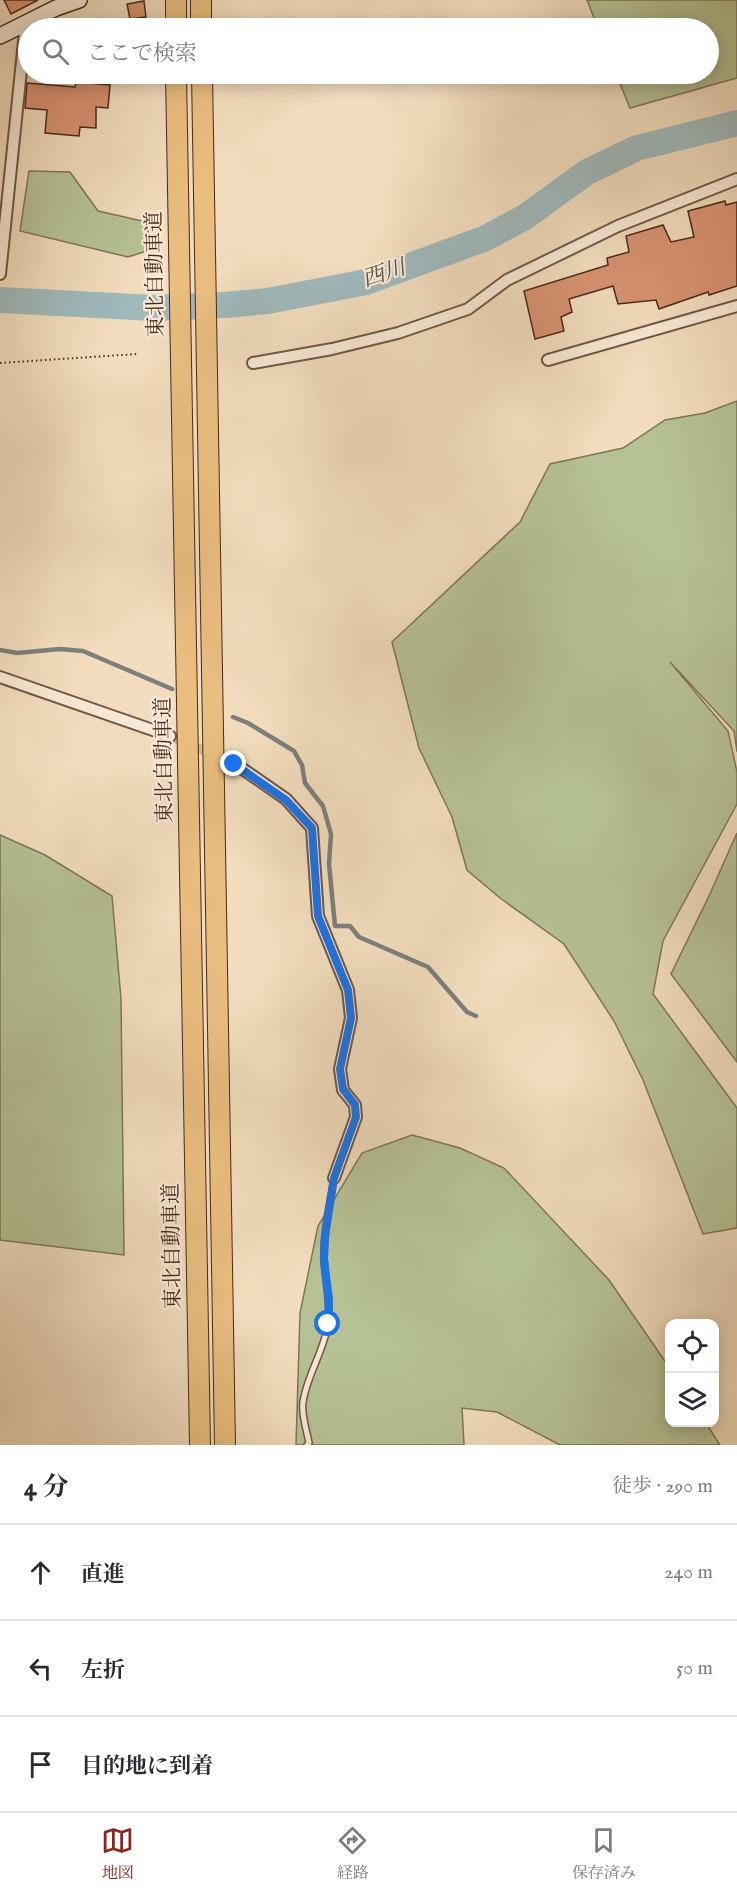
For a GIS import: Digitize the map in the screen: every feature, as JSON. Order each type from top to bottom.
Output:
[{"type":"highway","points":[[176,0],[176,18]]},
{"type":"highway","points":[[201,0],[201,18]]},
{"type":"highway","name":"東北自動車道","points":[[176,84],[200,1445]]},
{"type":"highway","points":[[202,84],[225,1445]]},
{"type":"main road","points":[[36,18],[79,0]]},
{"type":"main road","points":[[0,36],[18,26]]},
{"type":"street","points":[[0,274],[20,84]]},
{"type":"street","points":[[254,363],[332,349],[398,333],[468,309],[507,280],[618,226],[737,179]]},
{"type":"street","points":[[548,360],[737,306]]},
{"type":"street","points":[[0,677],[170,736]]},
{"type":"street","points":[[234,764],[286,800],[312,828],[318,916],[348,990],[351,1018],[340,1069],[343,1089],[355,1105],[356,1117],[334,1178]]},
{"type":"lane","points":[[307,1445],[309,1443],[302,1405],[328,1324],[329,1300],[324,1259],[325,1236],[334,1178]]},
{"type":"path","points":[[0,363],[138,354]]},
{"type":"green space","points":[[587,0],[737,0],[737,78],[719,83],[719,18],[594,18]]},
{"type":"green space","points":[[620,84],[716,84],[630,108]]},
{"type":"green space","points":[[29,171],[70,172],[98,211],[147,222],[150,250],[128,257],[20,231]]},
{"type":"green space","points":[[737,401],[737,752],[734,731],[670,662],[728,731],[737,772],[737,804],[663,941],[653,994],[737,1108],[737,1228],[703,1234],[643,1080],[614,1021],[564,944],[500,898],[467,870],[452,817],[419,748],[392,642],[520,522],[550,464],[623,448],[665,420],[705,413]]},
{"type":"green space","points":[[737,833],[737,1062],[671,974]]},
{"type":"green space","points":[[0,835],[45,855],[112,896],[121,999],[124,1255],[0,1240]]},
{"type":"green space","points":[[412,1135],[460,1148],[504,1168],[609,1280],[665,1361],[665,1427],[709,1427],[720,1445],[560,1445],[497,1412],[462,1408],[464,1445],[296,1445],[300,1313],[318,1226],[362,1153]]},
{"type":"building","points":[[4,0],[38,0],[11,14]]},
{"type":"building","points":[[144,1],[146,17],[130,18],[127,4]]},
{"type":"building","points":[[27,84],[75,87],[76,84],[110,85],[108,108],[96,107],[96,128],[80,127],[79,136],[45,133],[47,110],[25,108]]},
{"type":"building","points":[[725,201],[726,205],[737,202],[737,286],[709,295],[708,292],[659,309],[656,300],[618,304],[613,286],[569,299],[572,312],[561,317],[564,331],[535,339],[524,291],[608,265],[607,258],[629,252],[626,236],[663,225],[671,242],[694,237],[688,211]]},
{"type":"waterway","name":"西川","points":[[0,300],[154,308],[225,305],[268,301],[366,282],[486,238],[525,217],[587,172],[637,148],[737,123]]},
{"type":"waterway","points":[[0,650],[17,653],[60,649],[83,651],[172,689]]},
{"type":"waterway","points":[[233,717],[248,723],[294,751],[302,765],[305,783],[323,806],[331,834],[329,864],[335,926],[350,926],[359,937],[428,967],[467,1012],[476,1016]]},
{"type":"tunnel","points":[[170,736],[234,763]]},
{"type":"route","points":[[234,764],[286,800],[312,828],[318,916],[348,990],[351,1018],[340,1069],[343,1089],[355,1105],[356,1117],[334,1178],[325,1236],[324,1259],[329,1300],[328,1324]]}]
